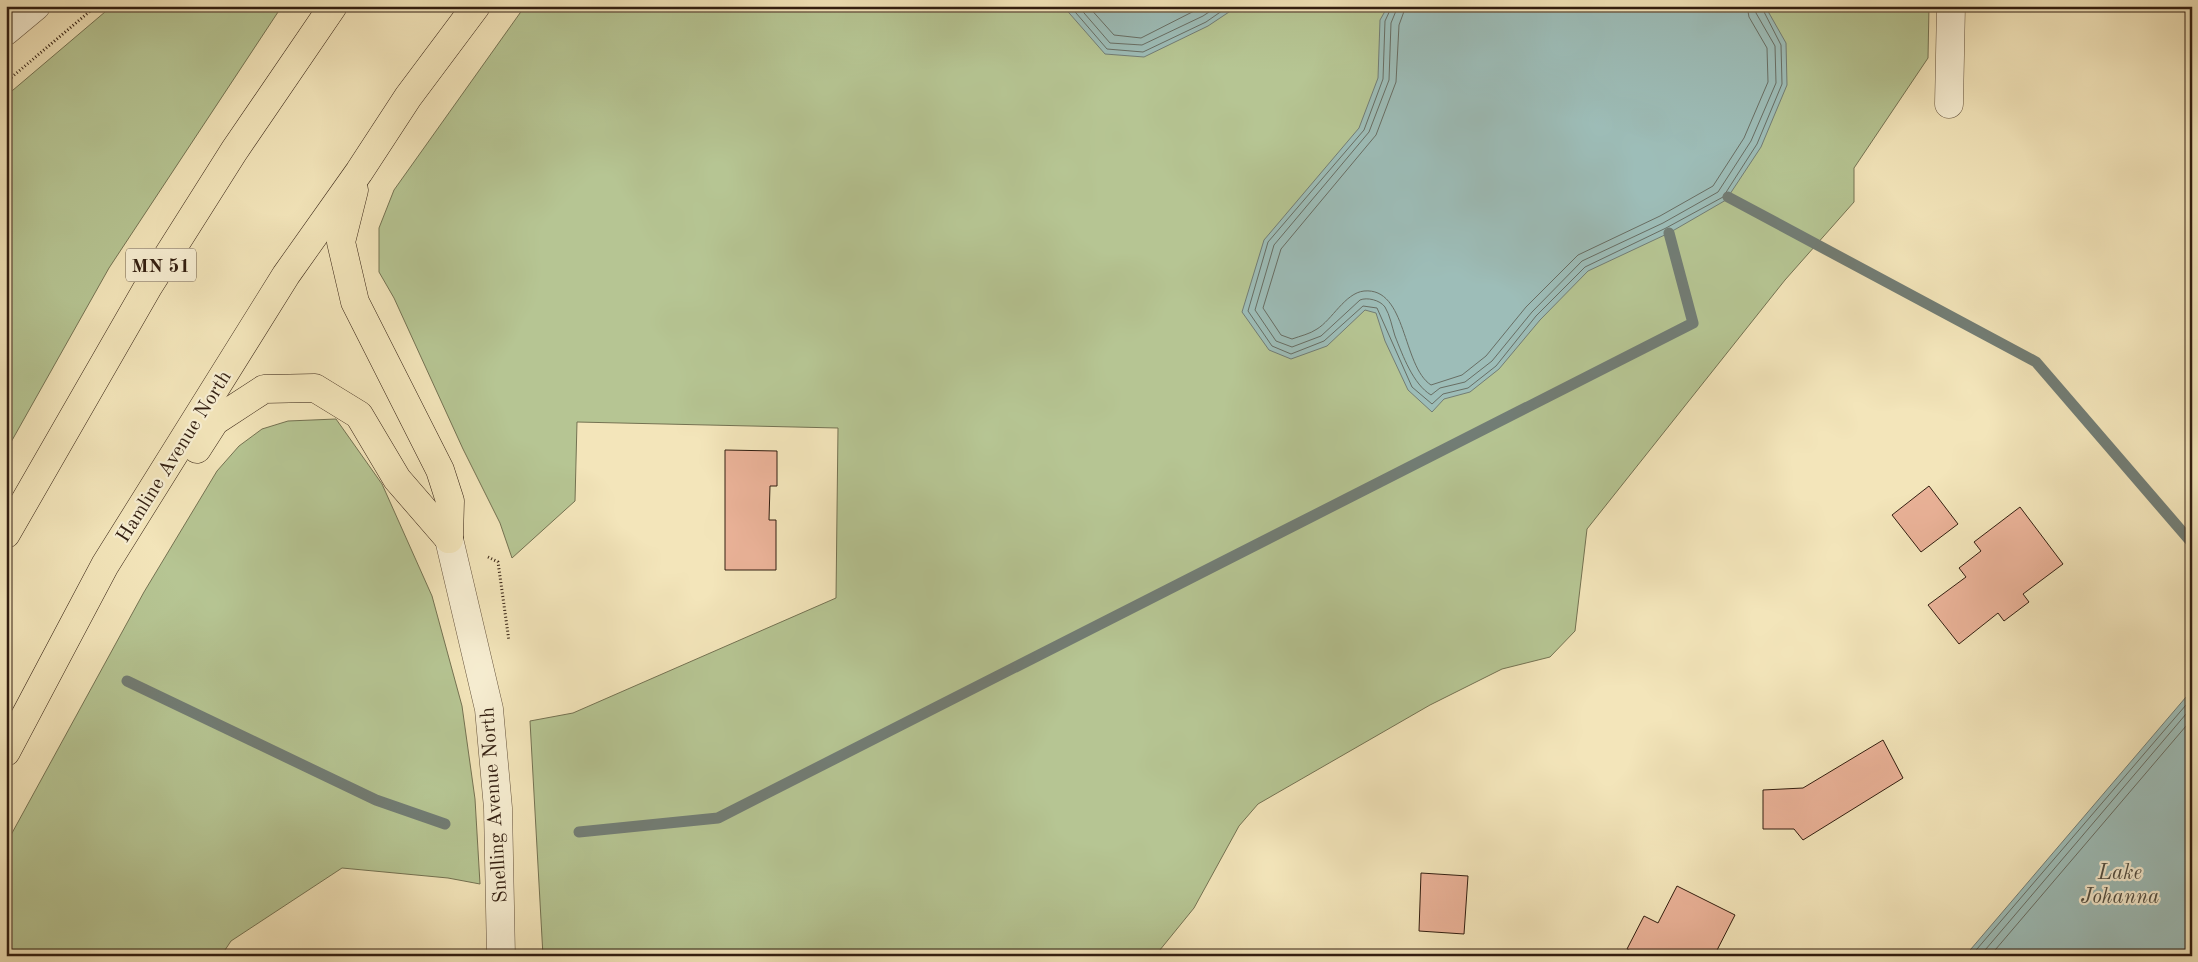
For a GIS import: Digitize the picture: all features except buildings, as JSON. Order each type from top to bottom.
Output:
[{"type":"highway","name":"MN 51","points":[[6,534],[148,287],[234,151],[333,6]]},
{"type":"highway","points":[[449,539],[450,501],[440,470],[355,302],[340,242],[359,172],[408,97],[476,6]]},
{"type":"highway","name":"Hamline Avenue North","points":[[6,752],[105,565],[276,292],[359,172]]},
{"type":"highway","points":[[65,640],[162,506],[215,421],[264,389],[314,388],[359,415],[398,479],[449,539]]},
{"type":"street","points":[[6,32],[36,6]]},
{"type":"street","points":[[1949,104],[1952,6]]},
{"type":"street","name":"Snelling Avenue North","points":[[449,539],[489,709],[498,808],[501,956]]},
{"type":"path","points":[[6,82],[96,6]]},
{"type":"green space","points":[[112,6],[282,6],[109,268],[6,451],[6,96]]},
{"type":"green space","points":[[525,6],[1929,6],[1928,58],[1854,168],[1854,202],[1785,280],[1587,529],[1575,631],[1550,657],[1502,669],[1430,705],[1258,804],[1239,826],[1194,908],[1155,956],[543,956],[530,721],[573,713],[836,598],[838,428],[577,422],[575,501],[512,558],[500,523],[463,449],[394,298],[379,272],[379,228],[394,190]]},
{"type":"green space","points":[[336,419],[382,484],[432,596],[462,706],[475,799],[480,884],[448,878],[342,868],[231,941],[221,956],[6,956],[6,844],[144,592],[217,471],[239,446],[262,429],[288,421]]},
{"type":"water","points":[[1063,6],[1238,6],[1208,26],[1144,57],[1105,54]]},
{"type":"water","points":[[1388,6],[1765,6],[1786,43],[1787,85],[1761,147],[1726,200],[1669,233],[1588,271],[1540,320],[1499,369],[1470,392],[1444,399],[1432,412],[1408,390],[1385,341],[1376,313],[1365,310],[1327,346],[1291,359],[1269,350],[1242,312],[1264,240],[1359,128],[1378,78],[1380,20]]},
{"type":"water","name":"Lake Johanna","points":[[2192,690],[2192,956],[1965,956]]},
{"type":"waterway","points":[[1728,197],[2036,362],[2192,543]]},
{"type":"waterway","points":[[579,832],[718,818],[1693,323],[1669,233]]},
{"type":"waterway","points":[[127,681],[376,800],[445,824]]}]
